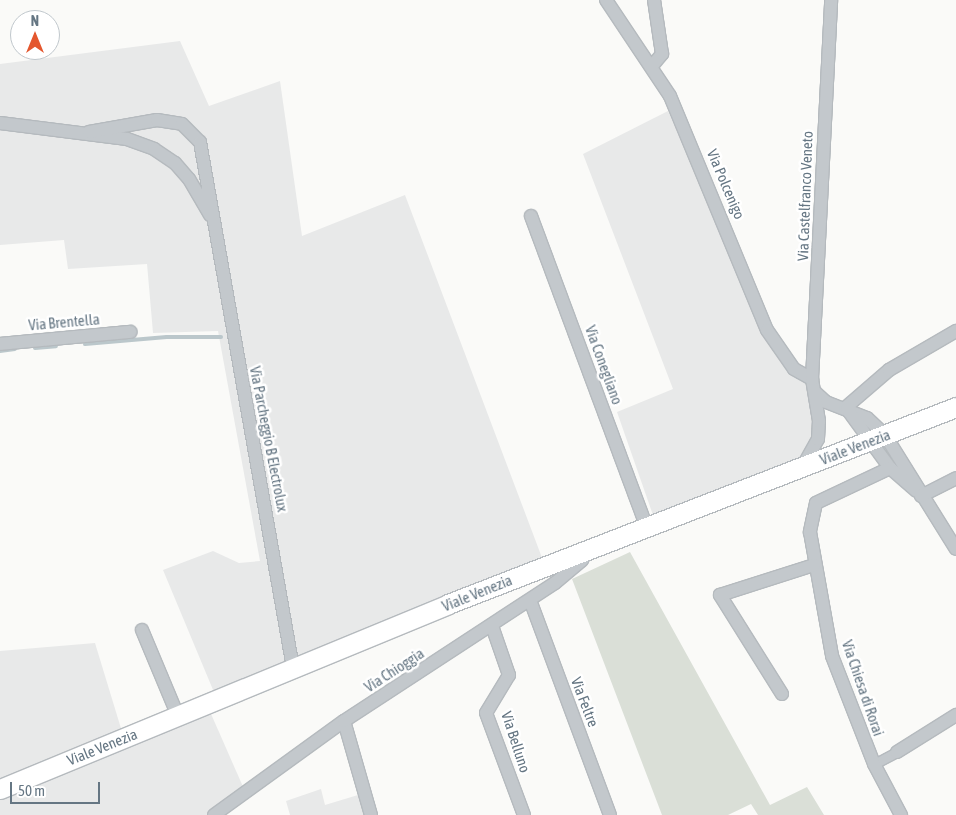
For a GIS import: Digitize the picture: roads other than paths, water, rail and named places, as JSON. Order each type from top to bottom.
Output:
[{"type":"main road","name":"Viale Venezia","points":[[1,788],[588,549],[956,407]]},
{"type":"street","name":"Via Polcenigo","points":[[606,0],[652,66],[688,136],[767,330],[794,369],[812,379]]},
{"type":"street","points":[[652,66],[662,54],[654,0]]},
{"type":"street","name":"Via Castelfranco Veneto","points":[[803,466],[818,439],[816,393],[812,379],[831,0]]},
{"type":"street","name":"Via Parcheggio B Electrolux","points":[[89,132],[157,120],[182,124],[200,142],[209,180],[211,217],[293,668]]},
{"type":"street","name":"Via Parcheggio B Electrolux","points":[[0,123],[89,132],[138,143],[175,163],[189,179],[211,217]]},
{"type":"street","points":[[138,143],[140,124]]},
{"type":"street","name":"Via Conegliano","points":[[531,216],[646,526]]},
{"type":"street","points":[[845,408],[888,370],[956,331]]},
{"type":"street","name":"Via Brentella","points":[[0,344],[130,332]]},
{"type":"street","points":[[816,393],[826,402],[867,418],[890,468],[921,496]]},
{"type":"street","points":[[877,438],[908,470],[921,496],[956,549]]},
{"type":"street","name":"Via Chiesa di Rorai","points":[[890,468],[816,503],[810,532],[814,565],[832,656],[874,764],[901,815]]},
{"type":"street","points":[[921,496],[956,478]]},
{"type":"street","name":"Via Chioggia","points":[[215,814],[344,721],[530,600],[582,560],[588,549]]},
{"type":"street","points":[[782,694],[720,595],[814,565]]},
{"type":"street","name":"Via Feltre","points":[[530,600],[610,815]]},
{"type":"street","name":"Via Belluno","points":[[492,626],[509,675],[486,713],[524,815]]},
{"type":"street","points":[[142,630],[178,716]]},
{"type":"street","points":[[874,764],[956,715]]},
{"type":"street","points":[[344,721],[371,815]]},
{"type":"waterway","points":[[85,344],[167,337],[221,337]]},
{"type":"waterway","points":[[35,348],[56,346]]},
{"type":"waterway","points":[[0,351],[15,349]]}]
